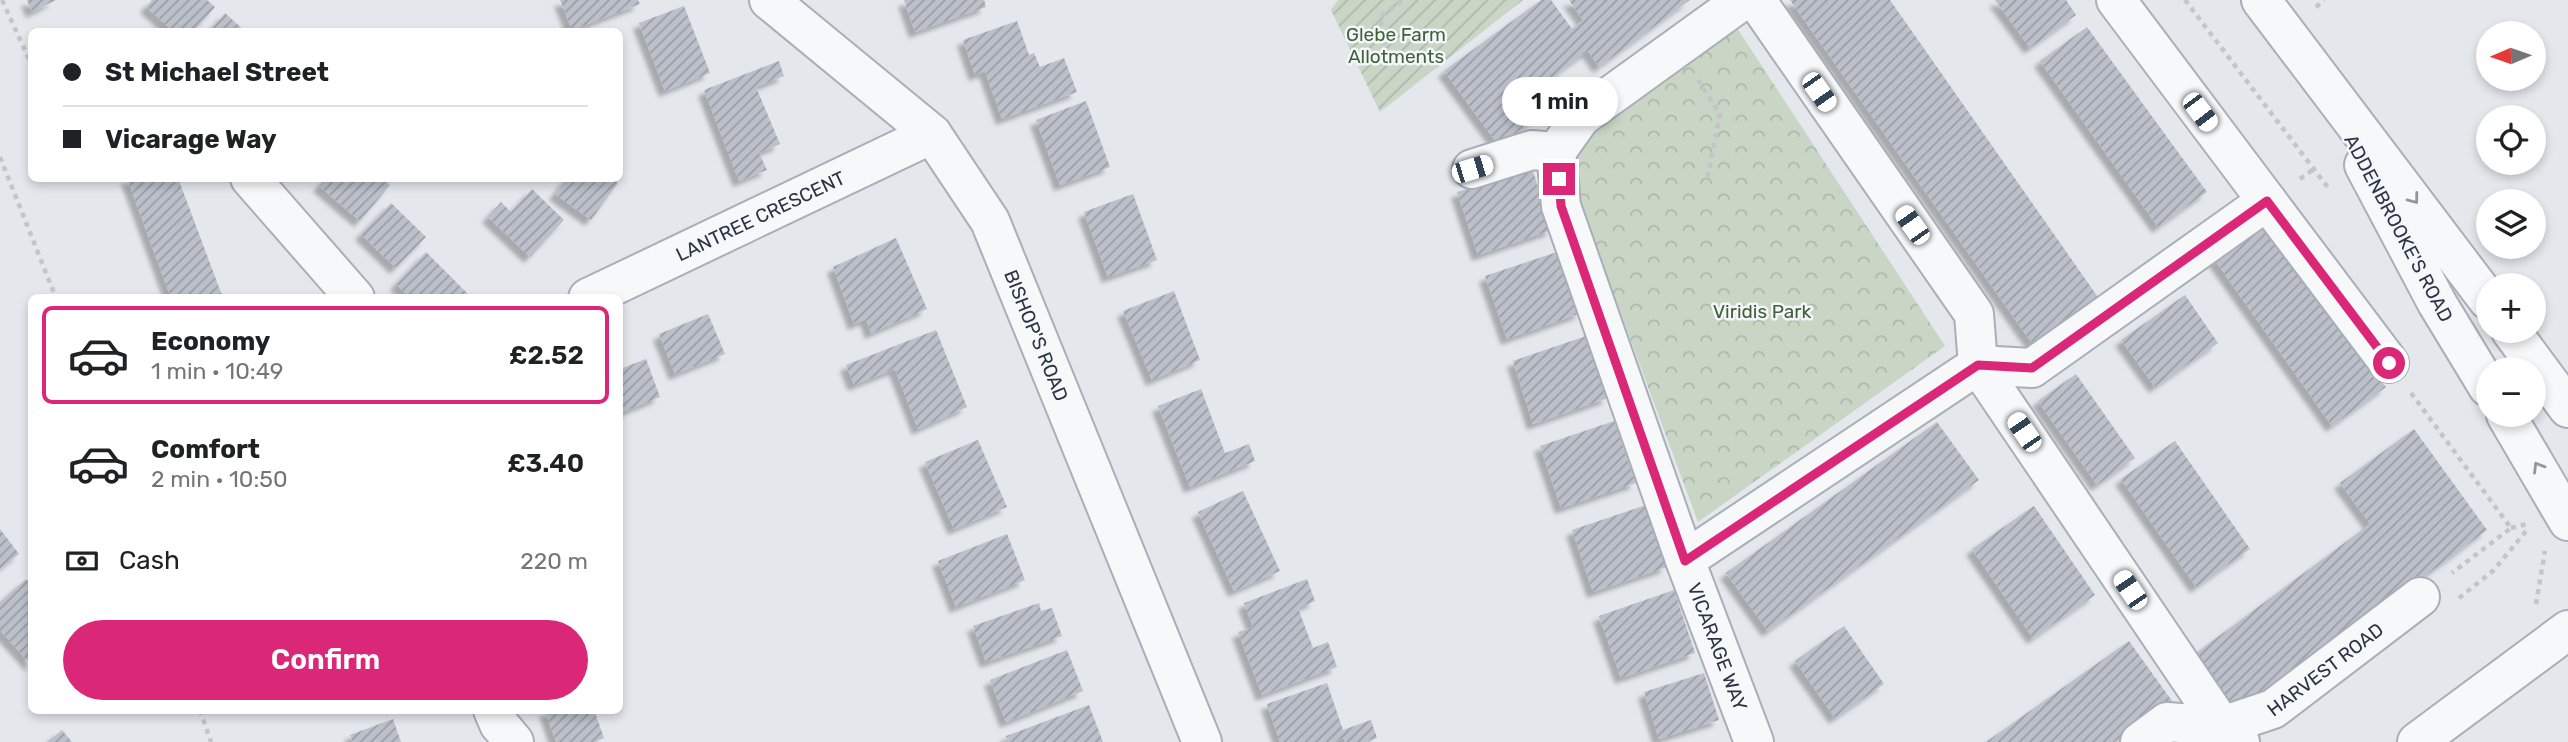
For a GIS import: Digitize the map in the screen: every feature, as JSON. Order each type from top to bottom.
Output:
[{"type":"street","name":"BISHOP'S ROAD","points":[[769,0],[932,134],[990,221],[1202,742]]},
{"type":"street","points":[[1472,169],[1532,150],[1556,152],[1581,117],[1743,0]]},
{"type":"street","points":[[1756,0],[1974,314],[1978,365],[2231,734]]},
{"type":"street","points":[[2116,0],[2389,363]]},
{"type":"street","name":"ADDENBROOKE'S ROAD","points":[[2261,0],[2476,284]]},
{"type":"street","name":"ADDENBROOKE'S ROAD","points":[[2313,67],[2437,303],[2476,367]]},
{"type":"street","name":"LANTREE CRESCENT","points":[[596,294],[932,134]]},
{"type":"street","name":"VICARAGE WAY","points":[[1556,152],[1561,206],[1685,561],[1754,742]]},
{"type":"street","points":[[254,182],[352,294]]},
{"type":"street","points":[[1685,561],[1978,365],[2032,368],[2267,201]]},
{"type":"street","points":[[2520,343],[2568,408]]},
{"type":"street","points":[[2513,427],[2568,521]]},
{"type":"street","name":"HARVEST ROAD","points":[[2140,742],[2167,722],[2231,734],[2273,709],[2420,597]]},
{"type":"street","points":[[2417,742],[2568,630]]},
{"type":"street","points":[[495,714],[499,724],[514,742]]},
{"type":"path","points":[[2,0],[28,57]]},
{"type":"path","points":[[1385,45],[1380,17],[1403,0]]},
{"type":"path","points":[[2185,0],[2335,197]]},
{"type":"path","points":[[1695,75],[1720,114],[1707,180]]},
{"type":"path","points":[[0,157],[54,294]]},
{"type":"path","points":[[2389,363],[2511,528],[2420,597]]},
{"type":"path","points":[[201,714],[211,742]]},
{"type":"green space","name":"Glebe Farm Allotments","points":[[1338,0],[1523,0],[1380,112],[1331,10]]},
{"type":"green space","name":"Viridis Park","points":[[1735,25],[1945,346],[1698,522],[1576,192],[1574,156],[1593,127]]},
{"type":"building","points":[[27,0],[56,0],[32,12]]},
{"type":"building","points":[[152,0],[207,0],[215,7],[197,28],[170,28],[146,7]]},
{"type":"building","points":[[560,0],[638,0],[640,4],[577,28],[571,28]]},
{"type":"building","points":[[904,0],[984,0],[986,7],[915,32]]},
{"type":"building","points":[[1541,0],[1551,0],[1572,29],[1583,20],[1569,0],[1690,0],[1599,67],[1588,51],[1536,89],[1549,108],[1499,146],[1444,71]]},
{"type":"building","points":[[1790,0],[1890,0],[2100,300],[2034,346]]},
{"type":"building","points":[[1995,0],[2066,0],[2076,15],[2030,48]]},
{"type":"building","points":[[684,6],[710,73],[665,91],[639,23]]},
{"type":"building","points":[[225,13],[242,28],[212,28]]},
{"type":"building","points":[[1017,21],[1029,55],[1034,53],[1040,67],[1064,58],[1077,92],[1002,119],[985,71],[975,75],[963,40]]},
{"type":"building","points":[[2087,27],[2207,192],[2158,227],[2040,61]]},
{"type":"building","points":[[779,61],[784,76],[756,87],[780,144],[759,153],[767,170],[739,181],[704,90]]},
{"type":"building","points":[[1086,101],[1110,167],[1060,185],[1036,120]]},
{"type":"building","points":[[1532,168],[1552,230],[1478,255],[1457,192]]},
{"type":"building","points":[[128,182],[180,182],[222,294],[170,294]]},
{"type":"building","points":[[322,182],[387,182],[390,185],[360,221],[319,186]]},
{"type":"building","points":[[564,182],[618,183],[591,220],[555,194]]},
{"type":"building","points":[[532,189],[564,220],[530,257],[488,217],[501,202],[511,212]]},
{"type":"building","points":[[1133,194],[1157,260],[1108,277],[1084,212]]},
{"type":"building","points":[[391,203],[426,237],[396,268],[361,234]]},
{"type":"building","points":[[2268,221],[2386,387],[2332,426],[2214,259]]},
{"type":"building","points":[[896,238],[927,309],[871,333],[866,319],[854,324],[833,267]]},
{"type":"building","points":[[1560,251],[1581,313],[1507,339],[1485,276]]},
{"type":"building","points":[[426,252],[468,294],[406,294],[396,284]]},
{"type":"building","points":[[1174,291],[1200,360],[1152,380],[1123,311]]},
{"type":"building","points":[[2185,295],[2218,343],[2155,387],[2121,340]]},
{"type":"building","points":[[708,314],[725,354],[675,374],[659,334]]},
{"type":"building","points":[[936,330],[967,407],[918,429],[895,369],[854,385],[846,365]]},
{"type":"building","points":[[1586,336],[1608,398],[1533,424],[1513,361]]},
{"type":"building","points":[[646,359],[660,397],[623,412],[623,368]]},
{"type":"building","points":[[2076,374],[2135,458],[2097,485],[2038,401]]},
{"type":"building","points":[[1201,389],[1225,453],[1249,444],[1255,461],[1190,487],[1158,406]]},
{"type":"building","points":[[1614,421],[1636,483],[1561,508],[1540,446]]},
{"type":"building","points":[[1937,422],[1979,480],[1768,631],[1726,573]]},
{"type":"building","points":[[2414,429],[2487,530],[2237,716],[2192,656],[2370,524],[2340,483]]},
{"type":"building","points":[[978,440],[1007,507],[954,529],[925,462]]},
{"type":"building","points":[[2175,441],[2250,549],[2196,587],[2121,479]]},
{"type":"building","points":[[1243,491],[1280,571],[1234,591],[1198,512]]},
{"type":"building","points":[[1646,505],[1667,567],[1593,592],[1572,530]]},
{"type":"building","points":[[2034,506],[2095,595],[2033,638],[1972,549]]},
{"type":"building","points":[[0,529],[19,554],[0,569]]},
{"type":"building","points":[[1007,534],[1025,580],[956,607],[938,561]]},
{"type":"building","points":[[26,579],[28,581],[28,662],[0,630],[0,602]]},
{"type":"building","points":[[1307,579],[1315,601],[1298,608],[1313,648],[1328,642],[1337,667],[1262,695],[1238,632],[1253,627],[1244,603]]},
{"type":"building","points":[[1674,590],[1695,653],[1621,678],[1599,616]]},
{"type":"building","points":[[1039,603],[1041,611],[1052,608],[1062,636],[986,662],[973,626]]},
{"type":"building","points":[[1844,626],[1884,684],[1835,718],[1795,661]]},
{"type":"building","points":[[2129,641],[2172,701],[2114,742],[1986,742]]},
{"type":"building","points":[[1067,650],[1083,691],[1006,722],[990,680]]},
{"type":"building","points":[[1704,673],[1719,720],[1659,739],[1644,692]]},
{"type":"building","points":[[1327,683],[1343,730],[1371,720],[1377,738],[1365,742],[1345,742],[1344,738],[1333,742],[1280,742],[1267,704]]},
{"type":"building","points":[[1089,705],[1103,742],[1008,742],[1006,736]]},
{"type":"building","points":[[546,714],[595,714],[604,738],[594,742],[556,742]]},
{"type":"building","points":[[393,719],[401,742],[353,742],[350,735]]},
{"type":"building","points":[[62,730],[72,742],[47,742]]},
{"type":"route","points":[[1559,179],[1561,206],[1685,561],[1978,365],[2032,368],[2267,201],[2389,363]]}]
